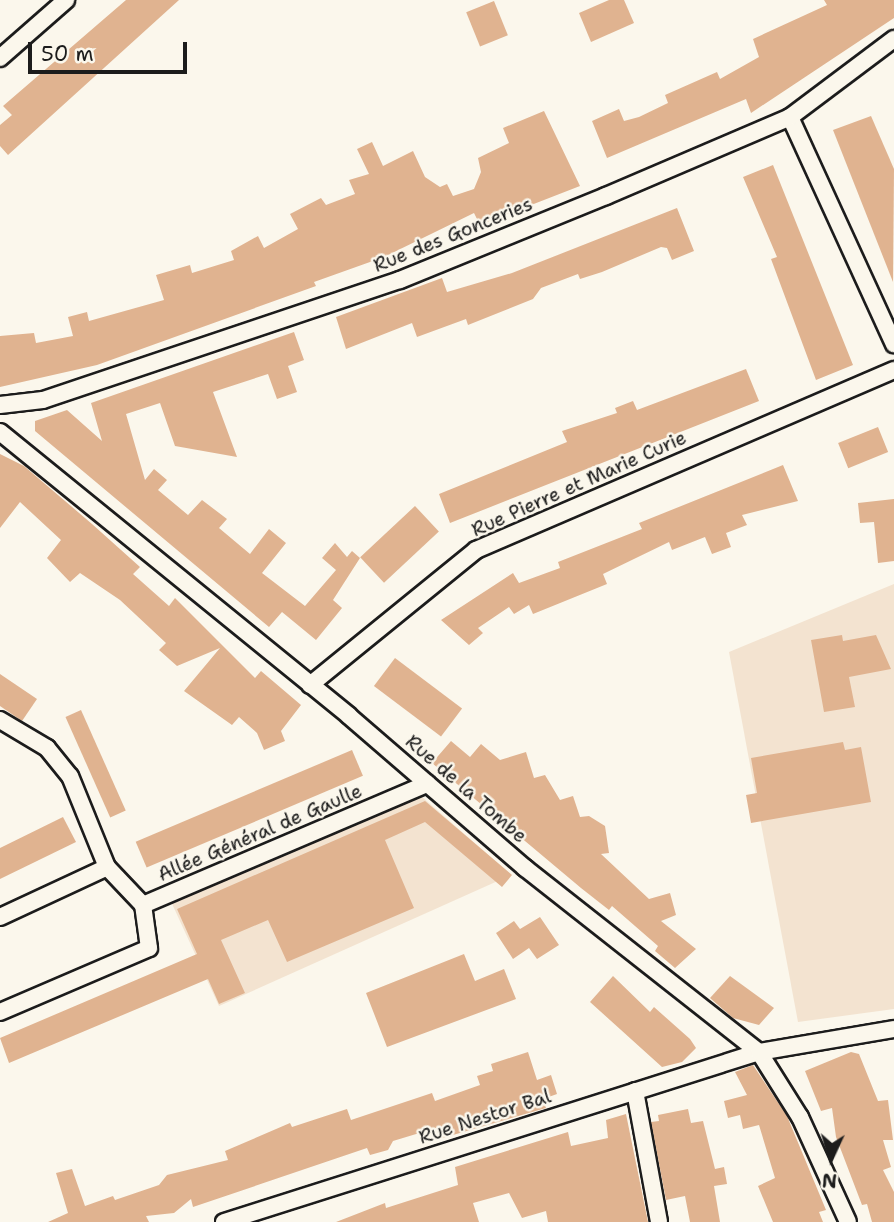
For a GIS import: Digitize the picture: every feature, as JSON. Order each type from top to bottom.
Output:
[{"type":"street","points":[[0,58],[66,0]]},
{"type":"street","name":"Rue des Gonceries","points":[[0,405],[43,400],[400,280],[790,117],[894,39]]},
{"type":"street","points":[[790,117],[894,344]]},
{"type":"street","name":"Rue Pierre et Marie Curie","points":[[310,684],[476,550],[894,370]]},
{"type":"street","name":"Rue de la Tombe","points":[[0,432],[310,684],[427,784],[758,1052],[800,1117],[848,1222]]},
{"type":"street","points":[[0,720],[47,748],[70,776],[107,867],[143,905]]},
{"type":"street","name":"Allée Général de Gaulle","points":[[0,1012],[149,948],[143,905],[427,784]]},
{"type":"street","points":[[0,917],[107,867]]},
{"type":"street","name":"Rue Nestor Bal","points":[[224,1222],[758,1052],[894,1029]]},
{"type":"street","points":[[635,1091],[659,1222]]},
{"type":"shaded area","points":[[894,584],[894,1009],[798,1022],[729,652]]},
{"type":"shaded area","points":[[421,796],[511,875],[219,1006],[168,895]]},
{"type":"building","points":[[126,0],[179,0],[8,155],[0,146],[0,125],[12,115],[3,106]]},
{"type":"building","points":[[609,0],[624,0],[634,23],[591,42],[579,13]]},
{"type":"building","points":[[824,0],[894,0],[894,18],[751,113],[746,99],[607,158],[592,121],[619,109],[624,121],[639,117],[668,103],[665,95],[717,72],[720,79],[759,57],[753,39],[827,5]]},
{"type":"building","points":[[494,1],[508,35],[480,47],[466,12]]},
{"type":"building","points":[[544,111],[580,186],[480,225],[474,213],[384,257],[314,282],[316,286],[97,365],[0,387],[0,336],[34,333],[36,343],[73,336],[68,317],[87,312],[89,321],[164,300],[156,275],[190,265],[192,273],[234,260],[231,251],[258,236],[264,248],[298,229],[290,214],[321,198],[326,205],[355,194],[349,180],[369,174],[357,149],[372,142],[383,166],[413,151],[425,177],[440,187],[447,184],[453,196],[474,189],[481,172],[478,158],[509,143],[503,128]]},
{"type":"building","points":[[871,116],[894,169],[893,282],[833,130]]},
{"type":"building","points":[[773,165],[853,365],[816,380],[771,259],[777,257],[743,177]]},
{"type":"building","points":[[677,208],[694,251],[672,260],[667,248],[661,247],[602,272],[580,279],[578,274],[541,288],[533,299],[468,325],[466,319],[417,337],[412,323],[346,349],[336,317],[442,278],[447,292],[512,273]]},
{"type":"building","points":[[294,332],[304,360],[288,366],[297,392],[277,399],[268,374],[213,392],[237,457],[175,446],[160,403],[126,414],[145,480],[154,469],[167,480],[158,490],[188,515],[202,500],[227,519],[219,528],[250,554],[269,529],[286,543],[262,573],[305,606],[336,570],[322,558],[335,543],[347,557],[352,551],[360,558],[333,600],[342,608],[316,640],[282,612],[269,627],[35,431],[35,421],[67,410],[102,441],[91,403]]},
{"type":"building","points":[[746,369],[759,401],[450,523],[439,494],[567,442],[562,431],[617,413],[615,408],[633,401],[637,410]]},
{"type":"building","points":[[878,427],[888,452],[848,468],[838,443]]},
{"type":"building","points":[[0,454],[24,466],[92,524],[140,567],[133,574],[169,606],[175,598],[255,678],[261,671],[301,705],[281,731],[285,741],[264,750],[257,733],[239,717],[232,725],[184,691],[220,648],[177,666],[159,650],[166,643],[120,600],[80,573],[70,582],[47,558],[61,540],[20,502],[0,528]]},
{"type":"building","points":[[783,465],[798,501],[742,515],[747,525],[726,533],[731,547],[712,554],[705,537],[672,550],[669,542],[603,574],[607,584],[533,614],[529,605],[514,614],[509,607],[478,628],[483,633],[469,645],[441,620],[513,573],[519,583],[560,568],[558,562],[642,529],[639,523]]},
{"type":"building","points":[[894,499],[894,561],[878,563],[874,522],[860,523],[858,503]]},
{"type":"building","points":[[415,506],[439,532],[384,583],[360,557]]},
{"type":"building","points":[[842,635],[843,641],[876,635],[891,669],[849,677],[855,707],[824,712],[811,640]]},
{"type":"building","points":[[395,658],[462,709],[441,737],[374,686]]},
{"type":"building","points":[[0,674],[37,699],[22,721],[0,706]]},
{"type":"building","points":[[81,710],[126,810],[110,817],[65,717]]},
{"type":"building","points":[[451,741],[470,757],[481,744],[500,760],[526,752],[534,778],[545,775],[560,800],[573,796],[580,817],[589,816],[605,826],[609,853],[601,854],[649,899],[670,893],[676,915],[661,921],[696,949],[675,968],[655,951],[658,946],[612,906],[609,910],[581,888],[432,763]]},
{"type":"building","points":[[843,742],[845,750],[861,747],[871,802],[751,823],[746,795],[757,793],[751,758]]},
{"type":"building","points":[[352,750],[363,776],[147,868],[136,842]]},
{"type":"building","points":[[425,801],[512,875],[502,887],[425,822],[385,840],[414,908],[287,962],[268,920],[221,940],[245,993],[219,1004],[208,979],[9,1063],[0,1038],[197,954],[177,909]]},
{"type":"building","points":[[63,817],[76,842],[0,879],[0,848]]},
{"type":"building","points":[[540,917],[559,945],[537,959],[529,948],[513,959],[496,933],[514,921],[520,929]]},
{"type":"building","points":[[464,954],[475,981],[504,969],[516,999],[387,1047],[366,993]]},
{"type":"building","points":[[613,976],[650,1012],[654,1007],[690,1039],[696,1048],[682,1062],[662,1067],[590,1002]]},
{"type":"building","points":[[730,976],[774,1008],[759,1025],[733,1018],[710,998]]},
{"type":"building","points":[[528,1052],[537,1080],[551,1075],[557,1094],[543,1099],[546,1108],[439,1139],[436,1128],[393,1141],[388,1150],[370,1155],[367,1148],[193,1207],[191,1199],[174,1213],[146,1216],[149,1222],[48,1222],[68,1213],[56,1173],[72,1169],[85,1206],[113,1196],[115,1200],[159,1185],[167,1175],[228,1160],[225,1151],[290,1123],[292,1127],[347,1109],[351,1120],[432,1093],[435,1101],[480,1085],[477,1076],[493,1071],[491,1064]]},
{"type":"building","points":[[851,1052],[859,1054],[878,1101],[888,1100],[893,1140],[883,1140],[891,1167],[883,1170],[894,1192],[894,1222],[872,1222],[867,1204],[862,1205],[836,1137],[832,1108],[821,1111],[805,1071]]},
{"type":"building","points":[[753,1065],[787,1116],[826,1210],[819,1212],[823,1222],[773,1222],[758,1186],[775,1178],[759,1125],[743,1129],[740,1115],[728,1118],[724,1101],[747,1095],[735,1072]]},
{"type":"building","points":[[688,1109],[691,1123],[703,1121],[715,1169],[724,1167],[727,1184],[714,1186],[720,1222],[690,1222],[685,1196],[666,1200],[651,1122],[659,1121],[658,1115]]},
{"type":"building","points":[[626,1114],[648,1222],[548,1222],[546,1211],[522,1218],[509,1193],[473,1203],[479,1222],[336,1222],[385,1203],[386,1208],[458,1185],[455,1167],[568,1132],[571,1146],[608,1138],[606,1120]]}]
